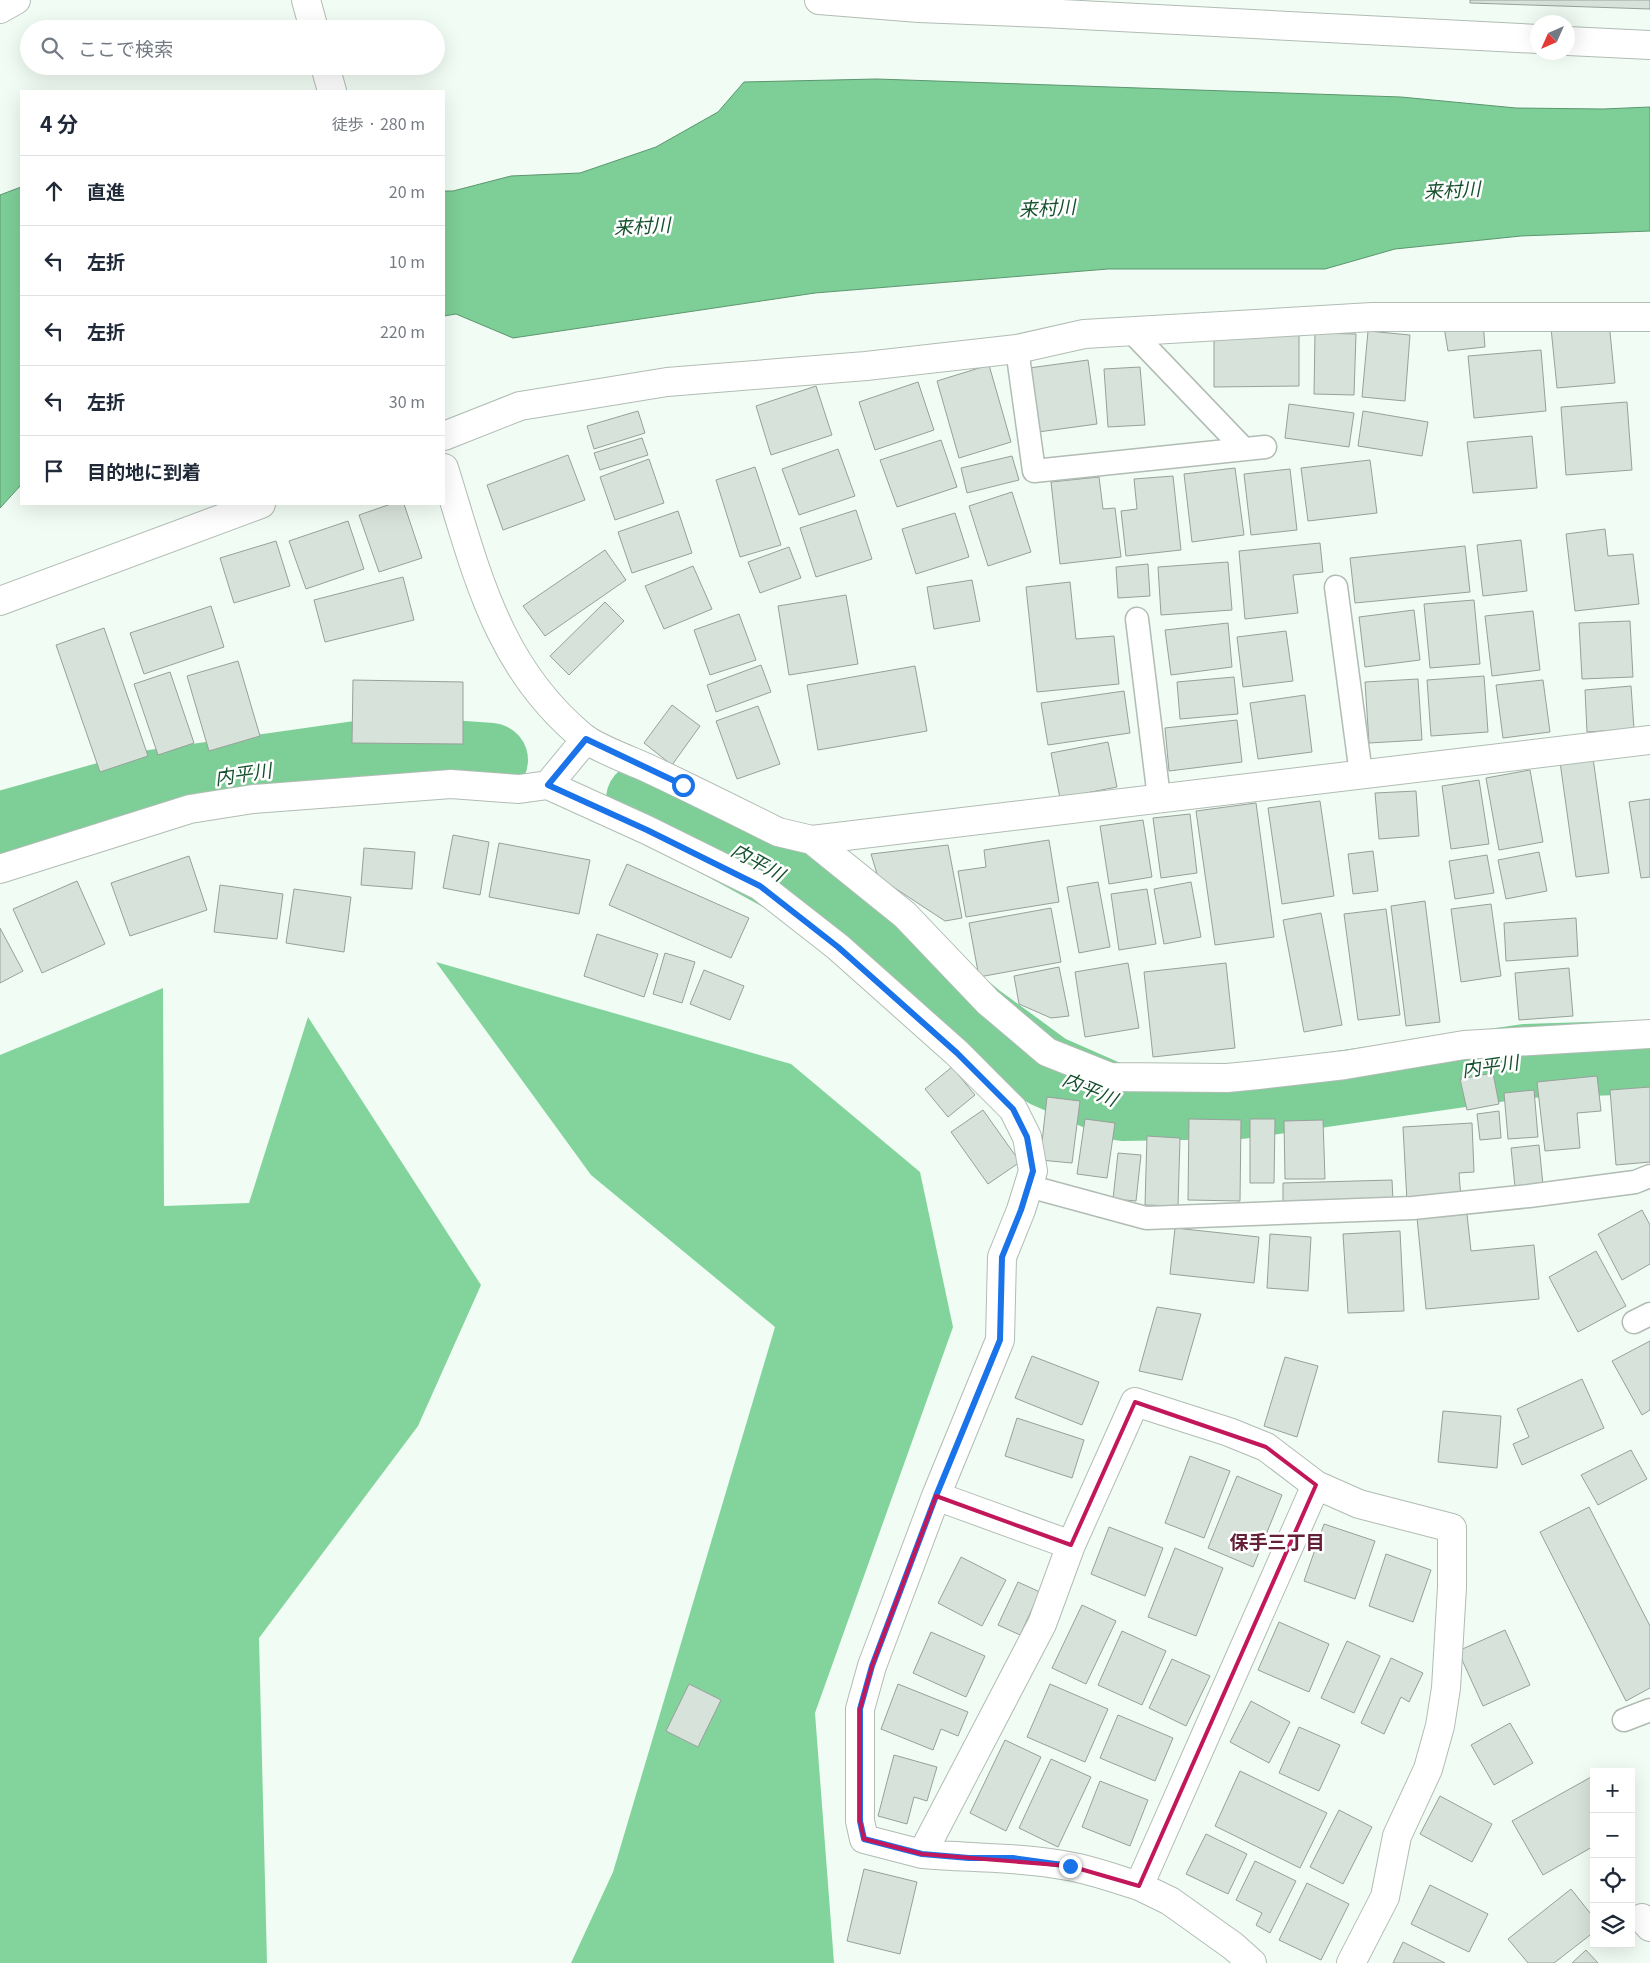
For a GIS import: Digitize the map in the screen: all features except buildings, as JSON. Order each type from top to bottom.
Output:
[{"type":"street","points":[[0,9],[16,0]]},
{"type":"street","points":[[306,0],[312,20]]},
{"type":"street","points":[[819,0],[919,8],[1530,39]]},
{"type":"street","points":[[1575,41],[1650,45]]},
{"type":"street","points":[[328,75],[332,90]]},
{"type":"street","points":[[445,436],[520,406],[667,382],[866,366],[1017,349],[1084,334],[1372,317],[1650,317]]},
{"type":"street","points":[[445,471],[483,594],[506,645],[526,676],[558,713],[586,739],[778,832],[812,840],[1650,740]]},
{"type":"street","points":[[0,601],[258,505]]},
{"type":"street","points":[[548,785],[586,739]]},
{"type":"street","points":[[0,869],[190,809],[235,802],[451,784],[520,789],[548,785],[647,830],[760,886],[838,947],[957,1053],[1013,1109],[1027,1137],[1033,1171],[1002,1257],[1000,1340],[936,1496],[872,1666],[860,1709],[860,1821],[864,1839],[922,1854],[969,1858],[1013,1858],[1070,1866],[1139,1886],[1170,1900],[1233,1946],[1252,1963]]},
{"type":"street","points":[[812,840],[905,915],[988,1002],[1047,1052],[1110,1076],[1227,1078],[1258,1076],[1345,1065],[1464,1044],[1650,1034]]},
{"type":"street","points":[[922,1854],[1042,1624],[1071,1545],[1134,1402],[1229,1432],[1266,1447],[1316,1485],[1359,1504],[1452,1528],[1451,1606],[1446,1688],[1440,1726],[1428,1769],[1397,1836],[1385,1897],[1352,1963]]},
{"type":"street","points":[[1139,1886],[1316,1485]]},
{"type":"street","points":[[936,1496],[1071,1545]]},
{"type":"lane","points":[[1017,349],[1034,471],[1254,448],[1130,330]]},
{"type":"lane","points":[[1336,587],[1361,774]]},
{"type":"lane","points":[[1136,619],[1159,798]]},
{"type":"lane","points":[[1028,1186],[1146,1218],[1413,1208],[1529,1196],[1635,1182],[1650,1176]]},
{"type":"lane","points":[[1624,1720],[1650,1710]]},
{"type":"highlighted area","points":[[1135,1402],[1266,1447],[1316,1485],[1139,1886],[1070,1866],[922,1854],[864,1839],[860,1821],[860,1709],[872,1666],[936,1496],[1071,1545]]},
{"type":"shaded area","points":[[436,962],[791,1064],[920,1172],[953,1327],[815,1713],[834,1963],[571,1963],[613,1872],[775,1327],[591,1175]]},
{"type":"shaded area","points":[[163,988],[164,1206],[249,1203],[308,1017],[481,1285],[418,1426],[259,1638],[267,1963],[0,1963],[0,1055]]},
{"type":"water","name":"来村川","points":[[877,79],[1401,97],[1516,108],[1603,109],[1650,107],[1650,231],[1521,236],[1395,249],[1325,269],[1108,269],[815,293],[513,338],[456,314],[445,316],[445,191],[453,191],[511,176],[580,173],[656,147],[718,112],[744,82]]},
{"type":"water","points":[[20,187],[20,486],[0,508],[0,195]]},
{"type":"waterway","name":"内平川","points":[[0,829],[145,788],[393,753],[491,760]]},
{"type":"waterway","name":"内平川","points":[[643,799],[842,908],[976,1019],[1047,1071],[1122,1104],[1241,1102],[1525,1061],[1650,1057]]},
{"type":"district","name":"保手三丁目","points":[[1277,1542]]},
{"type":"route","points":[[683,785],[586,739],[548,785],[647,830],[760,886],[838,947],[957,1053],[1013,1109],[1027,1137],[1033,1171],[1021,1210],[1002,1257],[1000,1340],[936,1496],[872,1666],[860,1709],[860,1821],[864,1839],[922,1854],[969,1858],[1013,1858],[1070,1866]]}]
